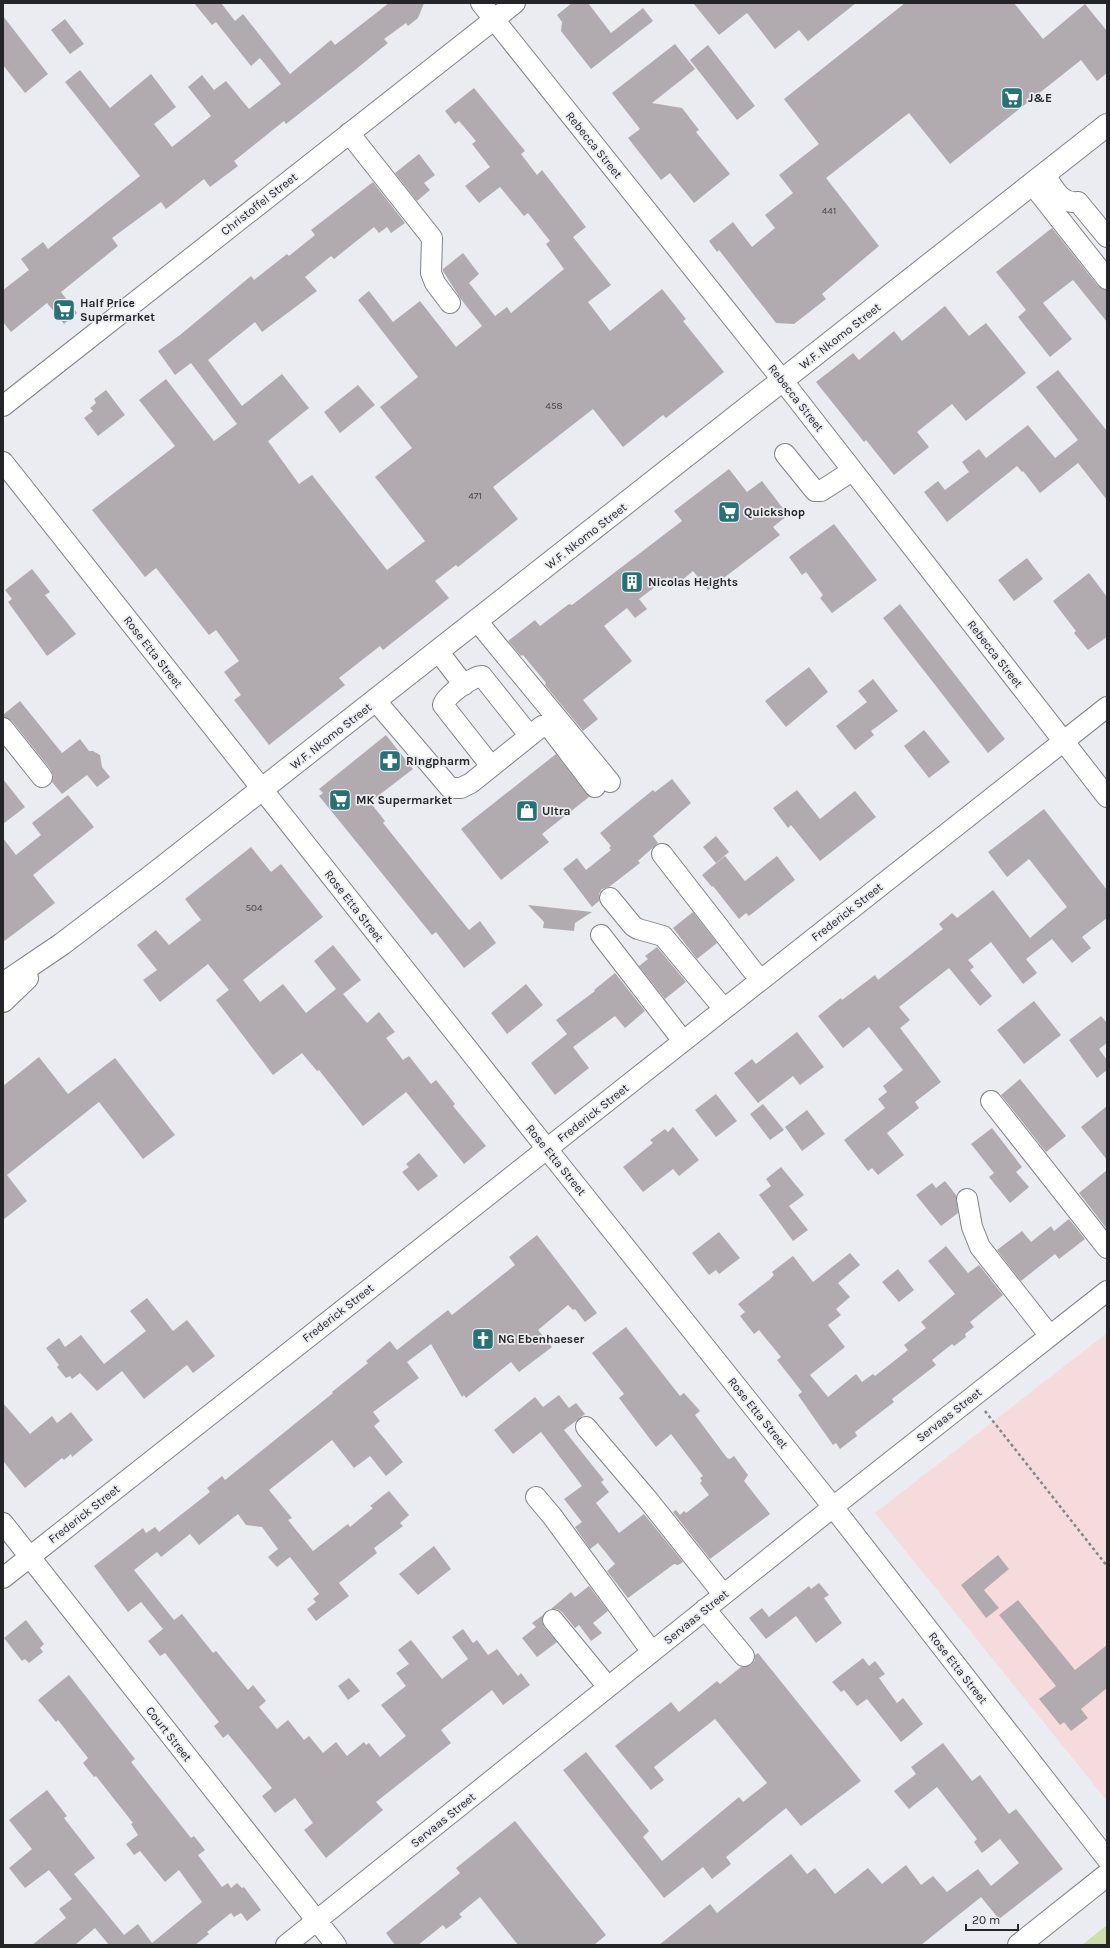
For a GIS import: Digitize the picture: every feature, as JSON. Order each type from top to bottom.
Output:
[{"type":"main road","name":"W.F. Nkomo Street","points":[[3,984],[62,944],[262,790],[1107,125]]},
{"type":"main road","name":"W.F. Nkomo Street","points":[[3,1001],[62,944]]},
{"type":"main road","points":[[1019,1945],[1107,1875]]},
{"type":"street","name":"Rebecca Street","points":[[481,3],[783,381],[1107,796]]},
{"type":"street","name":"Christoffel Street","points":[[3,406],[515,3]]},
{"type":"street","points":[[350,133],[432,238],[431,273],[435,283],[450,303]]},
{"type":"street","points":[[1038,180],[1066,202],[1078,202],[1107,237]]},
{"type":"street","points":[[1038,180],[1107,279]]},
{"type":"street","points":[[785,454],[815,491],[822,491],[852,471]]},
{"type":"street","name":"Rose Etta Street","points":[[3,462],[547,1149],[833,1507],[1107,1859]]},
{"type":"street","points":[[375,700],[450,788],[460,788],[471,783],[542,726],[551,729],[602,784],[477,621]]},
{"type":"street","points":[[438,651],[464,685]]},
{"type":"street","points":[[491,766],[443,705],[446,700],[464,685],[474,678],[482,676],[529,735]]},
{"type":"street","name":"Frederick Street","points":[[3,1578],[1107,707]]},
{"type":"street","points":[[3,728],[42,777]]},
{"type":"street","points":[[662,854],[760,980]]},
{"type":"street","points":[[610,898],[632,926],[663,936],[726,1007]]},
{"type":"street","points":[[664,924],[726,1007]]},
{"type":"street","points":[[601,935],[683,1041]]},
{"type":"street","points":[[991,1101],[1107,1248]]},
{"type":"street","points":[[966,1199],[972,1227],[980,1247],[1050,1336]]},
{"type":"street","name":"Servaas Street","points":[[286,1945],[833,1507],[1107,1291]]},
{"type":"street","points":[[586,1427],[649,1501],[724,1594]]},
{"type":"street","points":[[536,1497],[552,1516],[652,1652]]},
{"type":"street","name":"Court Street","points":[[3,1522],[336,1945]]},
{"type":"street","points":[[705,1609],[744,1656]]},
{"type":"street","points":[[553,1620],[608,1687]]},
{"type":"path","points":[[974,1396],[1107,1566]]},
{"type":"shaded area","points":[[1107,1333],[1107,1801],[875,1513]]},
{"type":"green space","points":[[1107,1925],[1107,1945],[1082,1945]]},
{"type":"building","points":[[194,3],[221,3],[235,21],[243,14],[290,74],[331,40],[335,45],[389,3],[424,3],[418,18],[408,26],[406,23],[384,39],[388,43],[355,70],[286,124],[284,121],[234,161],[238,166],[210,187],[204,179],[166,209],[161,202],[112,238],[118,246],[61,292],[77,313],[64,324],[47,303],[11,332],[3,322],[3,290],[29,270],[21,259],[43,242],[48,249],[140,176],[65,82],[80,70],[110,108],[151,74],[176,107],[154,124],[172,147],[211,116],[188,87],[202,75],[214,90],[226,81],[249,109],[281,84],[260,58],[251,66],[216,22],[212,25]]},
{"type":"building","points":[[572,3],[588,3],[611,33],[643,8],[653,21],[591,69],[561,31],[562,22],[557,15]]},
{"type":"building","points":[[693,3],[856,3],[808,41],[799,30],[775,49],[747,13],[719,35]]},
{"type":"building","points":[[905,3],[1014,3],[1043,39],[1085,4],[1107,31],[1107,73],[1097,81],[1081,60],[950,164],[909,113],[826,178],[879,246],[822,294],[826,299],[794,324],[776,323],[719,250],[717,252],[709,241],[733,222],[752,247],[775,228],[765,215],[793,193],[779,175],[819,144],[784,99]]},
{"type":"building","points":[[3,16],[48,74],[25,93],[3,65]]},
{"type":"building","points":[[65,19],[84,44],[70,54],[51,30]]},
{"type":"building","points":[[675,44],[695,69],[652,103],[682,108],[699,130],[696,132],[730,174],[694,203],[670,173],[661,180],[628,138],[640,129],[612,93]]},
{"type":"building","points":[[708,45],[755,106],[737,120],[690,60]]},
{"type":"building","points":[[474,88],[525,151],[521,154],[537,175],[542,170],[586,227],[573,237],[611,285],[588,302],[610,331],[662,289],[686,319],[683,321],[724,372],[666,418],[663,415],[623,447],[593,409],[493,487],[518,519],[458,567],[456,565],[435,581],[449,598],[383,650],[380,646],[339,678],[345,685],[269,745],[234,700],[241,695],[224,672],[239,661],[216,630],[209,635],[156,568],[145,577],[92,510],[175,446],[139,400],[166,379],[214,441],[237,424],[191,363],[175,375],[158,351],[180,335],[251,276],[254,280],[287,254],[289,256],[315,235],[311,230],[373,182],[405,223],[391,233],[387,227],[379,233],[374,227],[334,259],[331,256],[305,277],[317,291],[262,332],[255,322],[208,360],[242,406],[282,374],[309,408],[268,441],[299,484],[312,475],[387,570],[425,541],[375,477],[412,448],[380,407],[418,377],[358,300],[369,291],[393,322],[420,301],[456,347],[482,326],[460,298],[443,271],[443,269],[463,253],[479,274],[469,283],[495,316],[507,307],[511,313],[564,269],[546,244],[550,241],[528,213],[524,216],[500,187],[479,203],[465,186],[490,167],[472,144],[476,141],[459,121],[455,124],[445,111]]},
{"type":"building","points":[[419,154],[435,175],[424,183],[430,190],[417,201],[395,173]]},
{"type":"building","points":[[1052,228],[1098,286],[1107,290],[1107,322],[1073,280],[1043,303],[1072,339],[1050,357],[1018,317],[1026,310],[996,272]]},
{"type":"building","points":[[945,306],[969,336],[986,323],[1026,373],[966,421],[952,404],[917,432],[929,447],[894,475],[866,440],[864,442],[816,382],[853,353],[859,360],[894,331],[902,341]]},
{"type":"building","points":[[1058,370],[1107,431],[1107,500],[1078,463],[1040,493],[1023,471],[1022,472],[1017,466],[947,522],[924,492],[938,481],[945,490],[969,472],[962,462],[979,449],[986,458],[1028,425],[1055,458],[1078,440],[1036,387]]},
{"type":"building","points":[[358,385],[375,405],[340,433],[324,412]]},
{"type":"building","points":[[106,390],[125,415],[98,436],[84,418],[93,411],[90,408],[96,403],[94,399]]},
{"type":"building","points":[[729,469],[747,492],[762,481],[788,515],[773,527],[780,535],[708,590],[693,571],[675,586],[668,577],[639,599],[647,609],[635,618],[627,608],[604,626],[632,661],[583,700],[598,719],[583,731],[545,685],[546,683],[523,655],[521,656],[508,641],[535,620],[540,626],[569,604],[572,605],[682,521],[674,511]]},
{"type":"building","points":[[834,524],[877,580],[832,613],[820,598],[823,595],[806,572],[802,575],[789,557]]},
{"type":"building","points":[[1027,558],[1043,579],[1014,601],[998,580]]},
{"type":"building","points":[[32,569],[50,592],[45,595],[76,634],[47,656],[8,602],[12,599],[5,590]]},
{"type":"building","points":[[1089,573],[1107,597],[1107,637],[1088,650],[1074,633],[1076,631],[1053,601]]},
{"type":"building","points":[[900,604],[1005,739],[988,753],[883,618]]},
{"type":"building","points":[[809,667],[828,692],[786,727],[765,701]]},
{"type":"building","points":[[873,679],[898,711],[871,731],[874,735],[855,750],[836,726],[867,702],[858,691]]},
{"type":"building","points":[[20,701],[62,753],[80,739],[89,751],[93,751],[100,755],[102,767],[110,777],[97,787],[87,775],[62,794],[52,782],[53,776],[51,770],[12,721],[3,717],[3,715]]},
{"type":"building","points":[[924,730],[950,762],[929,778],[904,746]]},
{"type":"building","points":[[386,735],[413,769],[370,802],[385,821],[383,823],[469,930],[480,921],[496,943],[464,968],[436,932],[432,935],[319,796],[323,793],[319,789]]},
{"type":"building","name":"Ultra","points":[[556,754],[589,797],[542,834],[549,842],[501,880],[461,829]]},
{"type":"building","points":[[3,779],[25,807],[3,824]]},
{"type":"building","points":[[672,779],[691,803],[653,836],[658,843],[638,861],[640,863],[609,887],[602,889],[599,894],[599,901],[592,907],[563,869],[577,858],[586,870],[611,850],[609,848],[611,846],[600,833],[653,790],[655,792]]},
{"type":"building","points":[[797,790],[820,819],[855,791],[876,817],[820,861],[791,825],[788,828],[773,808]]},
{"type":"building","points":[[68,795],[94,827],[33,875],[55,903],[3,942],[3,838],[16,855],[41,835],[32,823]]},
{"type":"building","points":[[1044,809],[1107,890],[1107,918],[1082,937],[1091,948],[1072,963],[1052,939],[1026,959],[1037,973],[1023,984],[991,942],[968,960],[974,967],[970,970],[992,996],[980,1006],[949,968],[899,1007],[910,1020],[900,1028],[941,1082],[915,1102],[919,1108],[887,1133],[904,1155],[878,1175],[872,1168],[868,1171],[844,1140],[885,1108],[878,1099],[887,1092],[883,1086],[903,1070],[869,1027],[843,1048],[818,1016],[875,975],[878,980],[943,929],[939,924],[952,913],[957,918],[993,890],[1030,938],[1067,907],[1029,859],[1007,877],[988,852]]},
{"type":"building","points":[[716,836],[729,852],[716,863],[703,847]]},
{"type":"building","points":[[251,847],[271,872],[281,864],[323,917],[243,980],[260,1002],[283,984],[306,1013],[336,989],[314,961],[333,945],[361,980],[343,994],[367,1023],[379,1012],[395,1032],[386,1038],[403,1060],[409,1056],[431,1084],[436,1080],[455,1104],[453,1106],[486,1146],[464,1164],[406,1092],[363,1126],[319,1070],[317,1071],[302,1053],[273,1075],[216,1000],[229,990],[208,964],[160,1002],[143,980],[157,970],[137,945],[156,930],[169,945],[201,920],[185,899]]},
{"type":"building","points":[[725,856],[745,881],[777,856],[795,880],[749,916],[746,913],[739,919],[713,886],[712,887],[702,875]]},
{"type":"building","points":[[528,905],[592,912],[575,923],[574,931],[543,928],[544,922]]},
{"type":"building","points":[[693,912],[717,943],[697,959],[673,928]]},
{"type":"building","points":[[657,947],[686,982],[665,999],[639,966],[648,959],[645,956]]},
{"type":"building","points":[[615,973],[645,1011],[625,1028],[615,1016],[573,1047],[589,1068],[555,1095],[531,1063],[567,1034],[556,1020],[595,991],[594,990]]},
{"type":"building","points":[[526,984],[543,1005],[507,1034],[491,1013]]},
{"type":"building","points":[[1034,1001],[1061,1035],[1024,1064],[997,1030]]},
{"type":"building","points":[[1101,1016],[1107,1023],[1107,1043],[1099,1049],[1107,1060],[1107,1070],[1097,1078],[1069,1040]]},
{"type":"building","points":[[797,1032],[824,1067],[800,1085],[793,1076],[758,1103],[734,1073],[752,1059],[756,1064]]},
{"type":"building","points":[[39,1057],[68,1094],[115,1058],[175,1135],[143,1159],[99,1102],[7,1175],[27,1201],[3,1220],[3,1086]]},
{"type":"building","points":[[1020,1079],[1066,1136],[1046,1152],[1001,1095]]},
{"type":"building","points":[[716,1094],[737,1121],[716,1137],[695,1110]]},
{"type":"building","points":[[763,1104],[784,1130],[770,1140],[750,1114]]},
{"type":"building","points":[[1107,1106],[1107,1160],[1081,1127]]},
{"type":"building","points":[[807,1110],[825,1134],[802,1151],[785,1127]]},
{"type":"building","points":[[673,1127],[699,1160],[679,1176],[673,1169],[643,1192],[623,1167],[653,1143],[650,1140],[665,1129],[668,1132]]},
{"type":"building","points":[[992,1128],[1022,1167],[1016,1172],[1029,1187],[1010,1203],[989,1177],[994,1173],[971,1144]]},
{"type":"building","points":[[419,1153],[438,1176],[418,1191],[402,1172],[409,1167],[406,1164]]},
{"type":"building","points":[[781,1167],[804,1195],[789,1206],[808,1230],[793,1241],[759,1195],[771,1186],[766,1179]]},
{"type":"building","points":[[1107,1170],[1107,1229],[1079,1193]]},
{"type":"building","points":[[945,1181],[956,1195],[958,1213],[941,1226],[916,1195],[932,1183],[936,1188]]},
{"type":"building","points":[[1069,1219],[1085,1239],[1059,1259],[1055,1254],[1021,1281],[997,1250],[1022,1231],[1031,1242],[1051,1226],[1054,1231]]},
{"type":"building","points":[[719,1232],[740,1258],[719,1274],[716,1270],[709,1275],[692,1253]]},
{"type":"building","points":[[537,1235],[597,1313],[585,1322],[575,1309],[573,1310],[568,1305],[538,1330],[552,1347],[519,1372],[511,1362],[466,1398],[464,1395],[462,1397],[431,1344],[407,1362],[419,1378],[373,1412],[380,1421],[374,1426],[403,1462],[386,1476],[370,1456],[354,1468],[332,1440],[269,1490],[292,1518],[288,1520],[313,1551],[348,1524],[350,1527],[373,1508],[370,1506],[389,1491],[409,1515],[400,1523],[403,1526],[374,1548],[377,1553],[339,1583],[349,1596],[316,1621],[307,1609],[316,1602],[313,1599],[319,1594],[290,1557],[277,1567],[268,1557],[278,1549],[262,1527],[246,1525],[238,1514],[199,1545],[190,1534],[161,1557],[157,1552],[134,1570],[174,1620],[182,1614],[213,1653],[216,1651],[248,1690],[253,1685],[266,1701],[259,1707],[277,1729],[288,1720],[304,1740],[309,1736],[323,1753],[336,1742],[347,1756],[364,1742],[366,1745],[369,1743],[380,1757],[406,1736],[381,1705],[406,1686],[396,1673],[409,1664],[398,1650],[411,1640],[442,1679],[468,1659],[452,1637],[463,1629],[473,1643],[477,1640],[488,1655],[497,1649],[518,1676],[521,1673],[530,1685],[503,1705],[492,1690],[441,1730],[451,1743],[376,1802],[383,1810],[326,1858],[304,1830],[313,1823],[295,1798],[275,1813],[262,1796],[272,1788],[228,1734],[223,1738],[214,1726],[219,1722],[165,1653],[160,1656],[148,1641],[163,1629],[141,1602],[128,1612],[94,1566],[143,1528],[146,1533],[155,1527],[159,1532],[210,1492],[207,1488],[222,1476],[225,1480],[333,1393],[332,1392],[368,1363],[366,1361],[390,1341],[397,1350],[448,1310],[452,1315],[515,1265],[509,1257]]},
{"type":"building","points":[[946,1246],[968,1273],[979,1265],[1003,1295],[970,1322],[974,1327],[965,1334],[966,1337],[954,1346],[952,1344],[932,1360],[936,1365],[892,1399],[894,1402],[855,1432],[857,1436],[840,1449],[836,1443],[833,1445],[798,1395],[802,1392],[777,1360],[781,1357],[759,1330],[754,1334],[740,1316],[745,1312],[738,1304],[769,1280],[774,1275],[772,1272],[793,1256],[813,1282],[850,1253],[860,1265],[838,1283],[850,1297],[836,1309],[841,1315],[828,1325],[845,1347],[810,1375],[828,1397],[856,1374],[862,1382],[873,1374],[875,1376],[908,1350],[904,1345],[926,1328],[921,1322],[955,1294],[928,1261]]},
{"type":"building","points":[[898,1269],[914,1290],[899,1302],[882,1282]]},
{"type":"building","points":[[147,1298],[173,1331],[187,1320],[215,1356],[193,1373],[187,1365],[144,1399],[122,1371],[97,1391],[80,1373],[72,1379],[70,1376],[66,1378],[57,1367],[59,1365],[46,1348],[59,1338],[65,1347],[81,1335],[104,1364],[146,1331],[130,1311]]},
{"type":"building","points":[[626,1327],[680,1396],[684,1393],[700,1411],[695,1415],[727,1458],[730,1459],[734,1456],[748,1475],[744,1481],[770,1514],[710,1559],[673,1512],[676,1510],[680,1515],[684,1511],[686,1513],[709,1495],[700,1483],[702,1481],[700,1478],[703,1476],[671,1434],[656,1447],[619,1398],[624,1394],[592,1353]]},
{"type":"building","points":[[559,1395],[569,1408],[576,1403],[585,1414],[564,1430],[604,1480],[601,1482],[609,1492],[596,1503],[619,1533],[644,1514],[683,1562],[678,1565],[674,1564],[628,1598],[607,1571],[615,1564],[598,1543],[590,1549],[575,1527],[582,1522],[564,1499],[582,1486],[541,1432],[513,1454],[494,1430],[535,1397],[543,1407]]},
{"type":"building","points":[[3,1403],[30,1434],[52,1416],[57,1423],[71,1412],[93,1440],[72,1457],[71,1454],[64,1460],[62,1458],[25,1488],[3,1461]]},
{"type":"building","points":[[434,1546],[451,1569],[418,1595],[399,1574]]},
{"type":"building","points":[[998,1555],[1009,1569],[984,1590],[999,1608],[986,1618],[961,1585]]},
{"type":"building","points":[[819,1583],[829,1595],[824,1598],[842,1623],[816,1643],[796,1616],[766,1639],[749,1618],[762,1608],[769,1617],[809,1586],[811,1589]]},
{"type":"building","points":[[589,1586],[608,1611],[593,1623],[602,1633],[591,1641],[579,1625],[575,1628],[562,1612],[557,1609],[551,1609],[571,1592],[575,1597]]},
{"type":"building","points":[[1018,1600],[1075,1670],[1107,1645],[1107,1688],[1081,1709],[1088,1718],[1071,1731],[1064,1722],[1060,1725],[1039,1699],[1056,1686],[999,1615]]},
{"type":"building","points":[[543,1615],[542,1621],[544,1627],[557,1642],[537,1657],[522,1638],[536,1627],[532,1623]]},
{"type":"building","points":[[26,1620],[44,1644],[40,1648],[43,1652],[29,1663],[25,1659],[22,1661],[4,1638]]},
{"type":"building","points":[[758,1653],[861,1781],[801,1826],[786,1808],[726,1857],[731,1864],[712,1879],[703,1867],[664,1898],[563,1770],[586,1752],[649,1831],[643,1837],[662,1861],[739,1797],[743,1802],[767,1783],[715,1719],[654,1767],[664,1780],[651,1790],[615,1746],[671,1702],[679,1712],[717,1681],[720,1684],[741,1667],[751,1665],[755,1660],[755,1655]]},
{"type":"building","points":[[863,1658],[869,1666],[875,1661],[885,1674],[879,1678],[897,1703],[903,1698],[923,1724],[901,1742],[867,1699],[857,1706],[844,1690],[841,1692],[832,1682]]},
{"type":"building","points":[[69,1675],[135,1759],[131,1762],[191,1838],[194,1836],[205,1850],[198,1855],[222,1887],[228,1883],[231,1888],[237,1883],[242,1888],[244,1887],[261,1910],[247,1921],[241,1913],[234,1917],[231,1913],[207,1932],[209,1934],[195,1945],[109,1945],[95,1928],[75,1945],[32,1945],[66,1918],[59,1909],[72,1899],[49,1870],[25,1888],[9,1868],[32,1849],[9,1820],[47,1790],[67,1816],[64,1818],[95,1858],[74,1874],[124,1935],[138,1924],[152,1943],[202,1902],[179,1870],[165,1882],[140,1851],[134,1855],[126,1844],[138,1835],[131,1824],[133,1823],[96,1776],[94,1777],[83,1763],[88,1758],[58,1720],[56,1722],[38,1700]]},
{"type":"building","points":[[349,1678],[360,1691],[348,1700],[338,1686]]},
{"type":"building","points":[[943,1743],[972,1781],[980,1775],[1009,1814],[1016,1809],[1063,1869],[999,1919],[981,1897],[921,1945],[659,1945],[710,1904],[717,1913],[791,1854],[807,1874],[815,1868],[835,1894],[868,1868],[882,1884],[906,1865],[921,1885],[933,1876],[947,1892],[978,1869],[991,1886],[1019,1863],[1000,1839],[982,1853],[974,1842],[977,1839],[937,1787],[909,1809],[894,1791],[916,1774],[911,1767]]},
{"type":"building","points":[[515,1821],[606,1935],[594,1945],[518,1945],[480,1897],[459,1914],[462,1917],[446,1929],[443,1925],[418,1945],[395,1945],[386,1933],[460,1873],[456,1868]]},
{"type":"place","name":"J&E","points":[[1012,98]]},
{"type":"place","name":"Half Price Supermarket","points":[[64,310]]},
{"type":"place","name":"Quickshop","points":[[729,512]]},
{"type":"place","name":"Nicolas Heights","points":[[632,582]]},
{"type":"place","name":"Ringpharm","points":[[390,761]]},
{"type":"place","name":"MK Supermarket","points":[[340,800]]},
{"type":"place","name":"Ultra","points":[[527,811]]},
{"type":"place","name":"NG Ebenhaeser","points":[[483,1339]]}]
